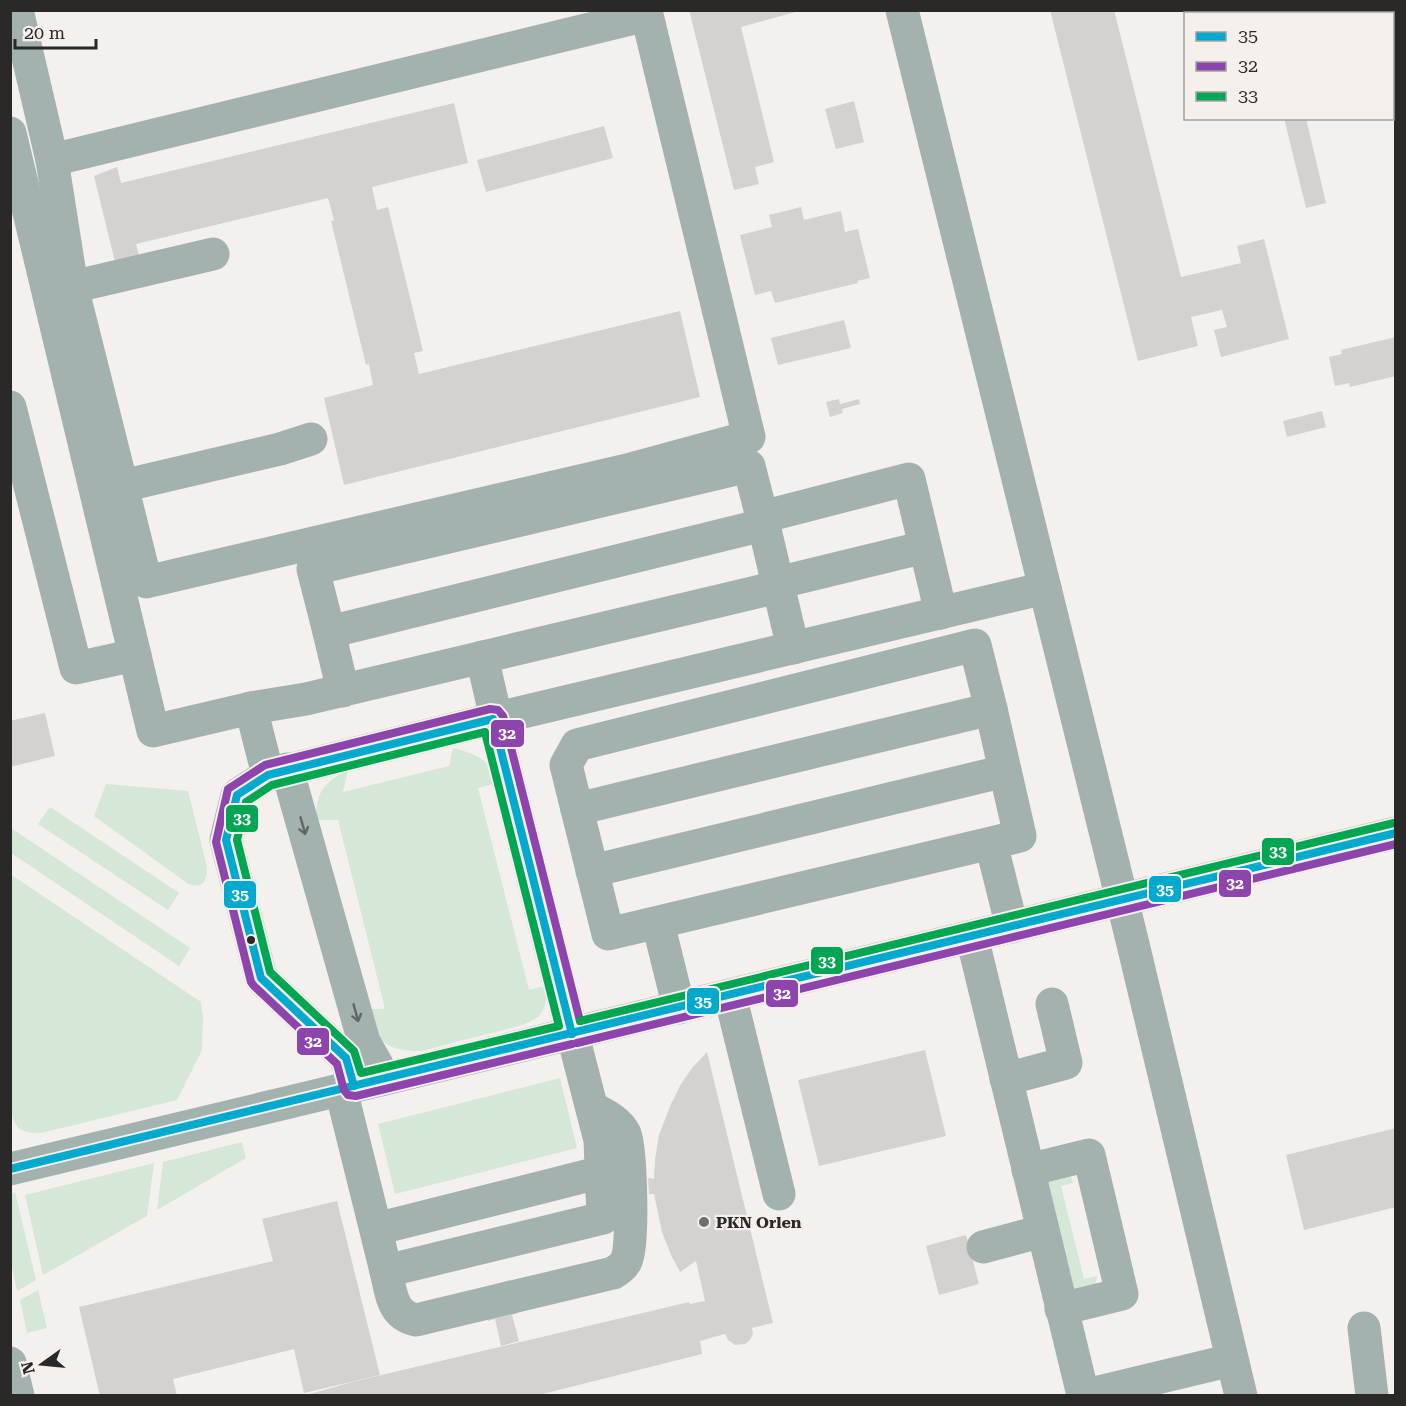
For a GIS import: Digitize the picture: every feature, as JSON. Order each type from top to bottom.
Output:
[{"type":"street","points":[[17,10],[52,159],[72,287],[147,582],[631,468],[749,437],[647,13],[52,159]]},
{"type":"street","points":[[902,10],[1123,900],[1241,1395]]},
{"type":"street","points":[[10,133],[153,731],[251,708],[343,691],[925,547]]},
{"type":"street","points":[[72,287],[213,254]]},
{"type":"street","points":[[10,407],[76,668],[135,655]]},
{"type":"street","points":[[122,486],[280,449],[311,439]]},
{"type":"street","points":[[343,691],[313,569],[749,466],[793,648]]},
{"type":"street","points":[[328,632],[763,521],[909,480],[925,547],[954,610],[975,645],[1020,836],[608,934],[566,765],[577,745],[567,702]]},
{"type":"street","points":[[360,1085],[346,1058],[261,978],[226,840],[237,795],[278,772],[1045,588]]},
{"type":"street","points":[[577,745],[975,645]]},
{"type":"street","points":[[386,1271],[603,1218],[600,1140],[495,719],[482,657]]},
{"type":"street","points":[[251,708],[278,772],[364,1042],[360,1085],[376,1229],[396,1308],[402,1314],[416,1320],[613,1273],[620,1269],[627,1260],[631,1235],[630,1184],[624,1134],[616,1122],[592,1108]]},
{"type":"street","points":[[577,809],[991,709]]},
{"type":"street","points":[[592,871],[1005,771]]},
{"type":"street","points":[[10,1169],[1395,833]]},
{"type":"street","points":[[991,843],[1012,927]]},
{"type":"street","points":[[658,923],[679,1008]]},
{"type":"street","points":[[972,937],[1082,1395],[1232,1360]]},
{"type":"street","points":[[730,995],[779,1194]]},
{"type":"street","points":[[1006,1079],[1066,1063],[1052,1004]]},
{"type":"street","points":[[1028,1170],[1089,1155],[1122,1294],[1061,1309]]},
{"type":"street","points":[[376,1229],[602,1172]]},
{"type":"street","points":[[982,1247],[1043,1231]]},
{"type":"street","points":[[1364,1328],[1372,1395]]},
{"type":"street","points":[[10,1363],[18,1395]]},
{"type":"green space","points":[[453,748],[484,761],[491,772],[493,784],[478,788],[529,990],[545,986],[546,1001],[538,1017],[519,1026],[421,1051],[398,1049],[390,1046],[378,1036],[364,1009],[385,1009],[338,820],[316,820],[317,802],[327,784],[348,770],[343,792],[449,766]]},
{"type":"green space","points":[[106,784],[188,791],[207,867],[203,883],[196,886],[187,883],[94,816]]},
{"type":"green space","points":[[50,807],[179,893],[168,910],[38,824]]},
{"type":"green space","points":[[11,828],[190,948],[179,966],[11,853]]},
{"type":"green space","points":[[10,874],[201,1002],[202,1050],[177,1100],[41,1133],[27,1132],[16,1125],[10,1108]]},
{"type":"green space","points":[[560,1078],[577,1148],[395,1194],[378,1124]]},
{"type":"green space","points":[[242,1142],[246,1158],[157,1210],[163,1162]]},
{"type":"green space","points":[[154,1163],[147,1216],[43,1275],[25,1195]]},
{"type":"green space","points":[[1071,1176],[1073,1183],[1061,1186],[1084,1279],[1097,1276],[1095,1286],[1074,1289],[1047,1180]]},
{"type":"green space","points":[[15,1192],[36,1280],[17,1291],[11,1262],[11,1195]]},
{"type":"green space","points":[[38,1290],[47,1328],[27,1333],[20,1300]]},
{"type":"building","points":[[689,10],[803,10],[741,27],[774,162],[755,167],[759,184],[734,190]]},
{"type":"building","points":[[1050,10],[1114,10],[1181,277],[1241,263],[1237,246],[1264,239],[1289,339],[1221,357],[1214,330],[1227,327],[1222,310],[1191,317],[1198,346],[1138,361]]},
{"type":"building","points":[[854,101],[864,142],[836,149],[825,109]]},
{"type":"building","points":[[454,103],[468,163],[372,187],[377,210],[388,207],[423,351],[414,353],[419,374],[680,311],[700,397],[344,485],[324,398],[373,385],[369,364],[366,365],[331,221],[334,220],[328,198],[136,244],[139,256],[115,262],[94,176],[117,167],[121,183]]},
{"type":"building","points":[[1284,120],[1306,120],[1326,203],[1306,208]]},
{"type":"building","points":[[604,126],[613,158],[486,192],[477,160]]},
{"type":"building","points":[[801,207],[804,220],[841,211],[845,232],[858,229],[870,278],[775,303],[771,291],[755,295],[740,235],[772,227],[769,215]]},
{"type":"building","points":[[844,320],[851,348],[778,365],[771,338]]},
{"type":"building","points":[[1396,337],[1396,376],[1350,387],[1349,383],[1335,386],[1329,357],[1342,354],[1341,350]]},
{"type":"building","points":[[839,399],[840,404],[859,399],[860,404],[842,409],[843,413],[830,417],[826,402]]},
{"type":"building","points":[[1322,411],[1326,427],[1287,437],[1283,421]]},
{"type":"building","points":[[45,713],[55,756],[10,767],[10,721]]},
{"type":"building","points":[[925,1050],[946,1136],[819,1166],[798,1080]]},
{"type":"building","name":"PKN Orlen","points":[[707,1052],[773,1323],[752,1328],[753,1334],[745,1344],[735,1345],[728,1340],[725,1334],[700,1341],[702,1354],[535,1396],[303,1396],[352,1382],[689,1302],[690,1304],[705,1301],[696,1261],[680,1272],[672,1257],[662,1232],[654,1194],[649,1194],[648,1178],[654,1179],[659,1135],[671,1104],[692,1068]]},
{"type":"building","points":[[1396,1128],[1396,1207],[1304,1230],[1286,1155]]},
{"type":"building","points":[[337,1201],[380,1375],[304,1393],[294,1349],[173,1379],[177,1396],[100,1396],[79,1307],[273,1261],[262,1219]]},
{"type":"building","points":[[966,1235],[979,1284],[939,1295],[926,1246]]},
{"type":"building","points":[[510,1280],[518,1313],[512,1315],[519,1341],[501,1346],[495,1319],[488,1321],[481,1288]]},
{"type":"transit line","name":"32","points":[[572,1044],[356,1096],[348,1095],[344,1090],[337,1064],[251,982],[216,842],[228,789],[265,765],[490,709],[498,710],[503,716],[580,1021]]},
{"type":"transit line","name":"35","points":[[354,1086],[346,1058],[261,978],[226,840],[237,795],[268,775],[493,719],[572,1034]]},
{"type":"transit line","name":"33","points":[[485,732],[559,1026],[361,1073],[354,1051],[270,972],[237,840],[246,802],[272,785],[485,732]]},
{"type":"transit line","name":"33","points":[[580,1021],[1394,823]]},
{"type":"transit line","name":"35","points":[[10,1169],[1396,833]]},
{"type":"transit line","name":"32","points":[[577,1043],[1396,844]]},
{"type":"place","name":"PKN Orlen","points":[[704,1222]]}]
